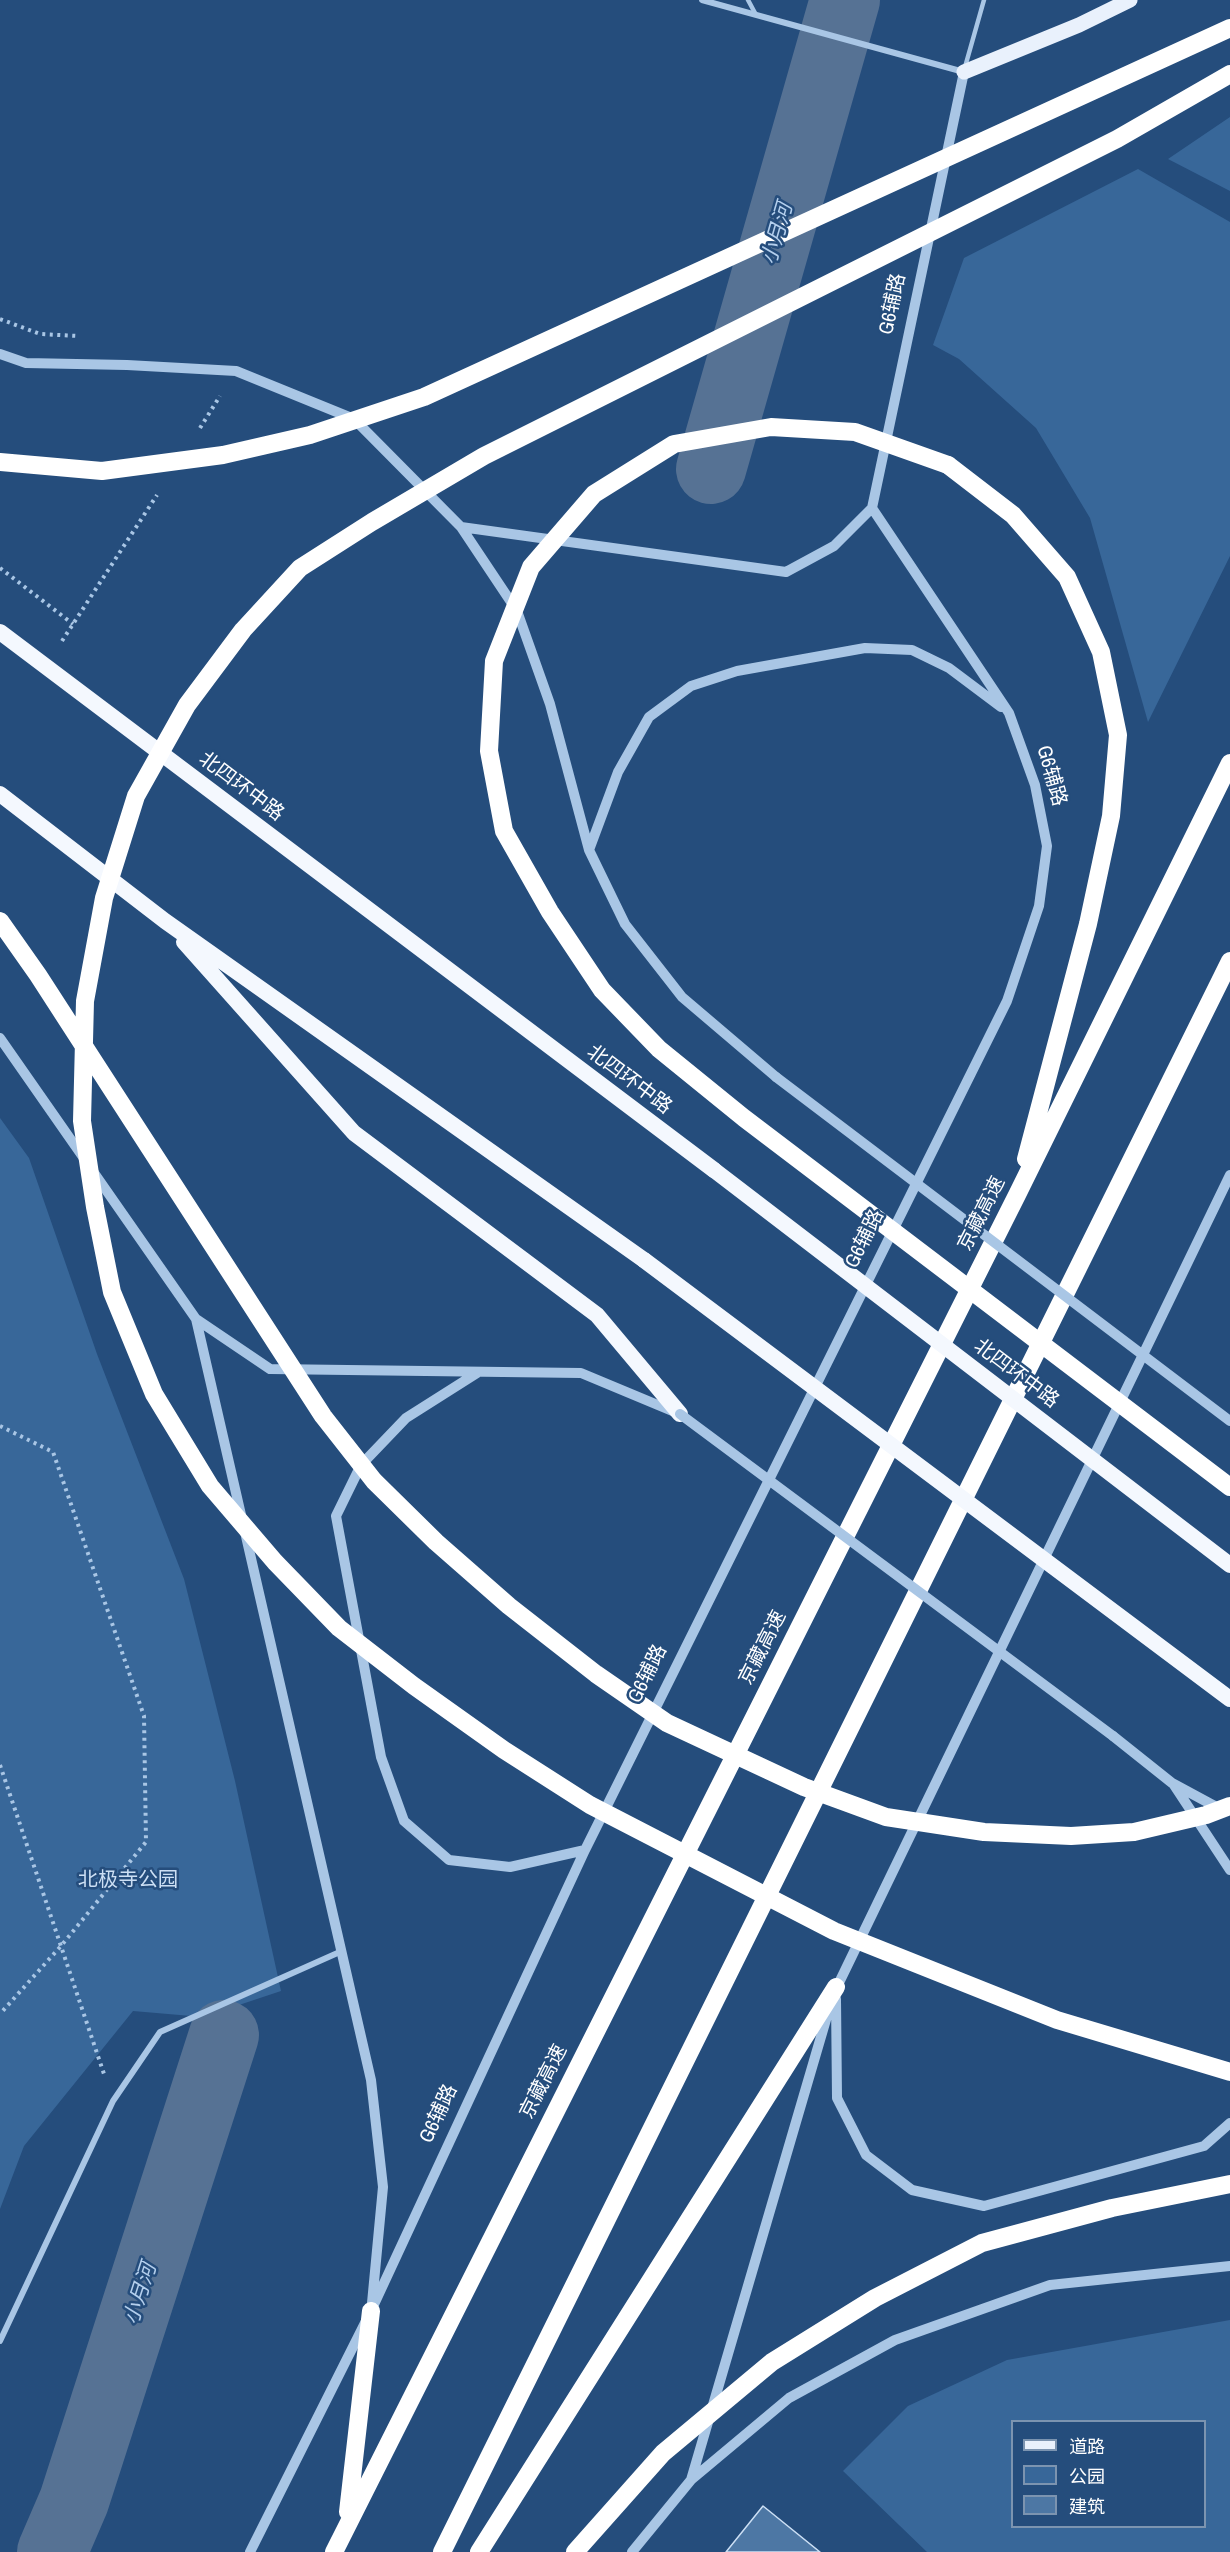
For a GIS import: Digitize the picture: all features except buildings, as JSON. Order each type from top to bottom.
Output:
[{"type":"highway","points":[[0,462],[102,471],[223,455],[310,435],[424,397],[1230,28]]},
{"type":"highway","points":[[1230,74],[1117,140],[484,456],[300,568],[243,630],[187,705],[136,796],[104,898],[85,1001],[82,1121],[95,1207],[112,1292],[154,1394],[210,1486],[275,1562],[339,1628],[495,1743],[590,1805],[834,1931],[1057,2020],[1230,2072]]},
{"type":"highway","points":[[1017,1195],[1088,924],[1111,816],[1118,735],[1101,652],[1066,577],[1013,515],[948,465],[855,432],[771,427],[674,444],[594,494],[531,567],[494,661],[489,751],[504,831],[550,912],[602,990],[659,1049],[744,1118],[1230,1487]]},
{"type":"highway","name":"北四环中路","points":[[0,632],[714,1170],[1230,1565]]},
{"type":"highway","name":"京藏高速","points":[[334,2552],[1017,1195],[1230,763]]},
{"type":"highway","points":[[0,794],[165,921],[644,1260],[1230,1699]]},
{"type":"highway","points":[[0,921],[38,975],[323,1416],[374,1481],[436,1542],[509,1606],[596,1674],[667,1723],[804,1788],[886,1816],[984,1832],[1071,1836],[1134,1832],[1206,1815],[1230,1806]]},
{"type":"highway","points":[[165,921],[354,1133],[597,1315],[680,1414]]},
{"type":"highway","points":[[442,2552],[1230,961]]},
{"type":"highway","points":[[478,2552],[836,1987]]},
{"type":"highway","points":[[575,2552],[663,2453],[772,2362],[874,2298],[982,2242],[1112,2208],[1230,2184]]},
{"type":"highway","points":[[346,2525],[371,2311]]},
{"type":"main road","points":[[964,72],[1079,25],[1130,0]]},
{"type":"street","points":[[702,0],[964,72]]},
{"type":"street","name":"G6辅路","points":[[250,2552],[371,2311],[585,1850],[1007,1001],[1039,906],[1047,846],[1035,785],[1009,713],[872,508],[964,72]]},
{"type":"street","points":[[0,354],[26,363],[127,365],[236,371],[354,419],[461,527],[516,611],[550,704],[589,850],[625,924],[682,997],[776,1077],[1230,1421]]},
{"type":"street","points":[[461,527],[786,572],[834,546],[872,508]]},
{"type":"street","points":[[589,850],[618,772],[649,717],[691,686],[737,671],[865,648],[912,650],[949,668],[1009,713]]},
{"type":"street","points":[[0,1038],[196,1319],[270,1369],[581,1373],[680,1414],[1113,1736],[1172,1783],[1230,1814]]},
{"type":"street","points":[[691,2480],[836,1987],[1230,1175]]},
{"type":"street","points":[[196,1319],[371,2080],[382,2187],[371,2311]]},
{"type":"street","points":[[477,1373],[406,1418],[361,1465],[336,1516],[381,1757],[404,1821],[449,1860],[510,1867],[585,1850]]},
{"type":"street","points":[[1172,1783],[1230,1870]]},
{"type":"street","points":[[0,2342],[113,2101],[160,2032],[342,1951]]},
{"type":"street","points":[[836,1987],[837,2098],[866,2155],[912,2190],[984,2206],[1204,2146],[1230,2123]]},
{"type":"street","points":[[632,2552],[691,2480],[789,2398],[895,2340],[1050,2285],[1230,2266]]},
{"type":"lane","points":[[748,0],[755,13]]},
{"type":"lane","points":[[964,72],[984,0]]},
{"type":"path","points":[[199,430],[236,371]]},
{"type":"path","points":[[62,641],[161,488]]},
{"type":"path","points":[[0,568],[73,624]]},
{"type":"path","points":[[0,1426],[53,1452],[144,1716],[146,1842],[61,1946],[0,2014]]},
{"type":"path","points":[[0,1765],[113,2101]]},
{"type":"green space","points":[[1230,117],[1230,191],[1168,159]]},
{"type":"green space","points":[[1138,169],[1230,222],[1230,556],[1148,722],[1090,518],[1036,428],[959,359],[933,345],[964,258]]},
{"type":"green space","name":"北极寺公园","points":[[0,1118],[29,1158],[97,1354],[184,1579],[235,1781],[281,1991],[203,2017],[133,2011],[24,2146],[0,2209]]},
{"type":"green space","points":[[1230,2320],[1230,2552],[927,2552],[843,2471],[908,2406],[1007,2360]]},
{"type":"waterway","name":"小月河","points":[[711,469],[845,0]]},
{"type":"waterway","name":"小月河","points":[[52,2552],[74,2501],[224,2035]]}]
